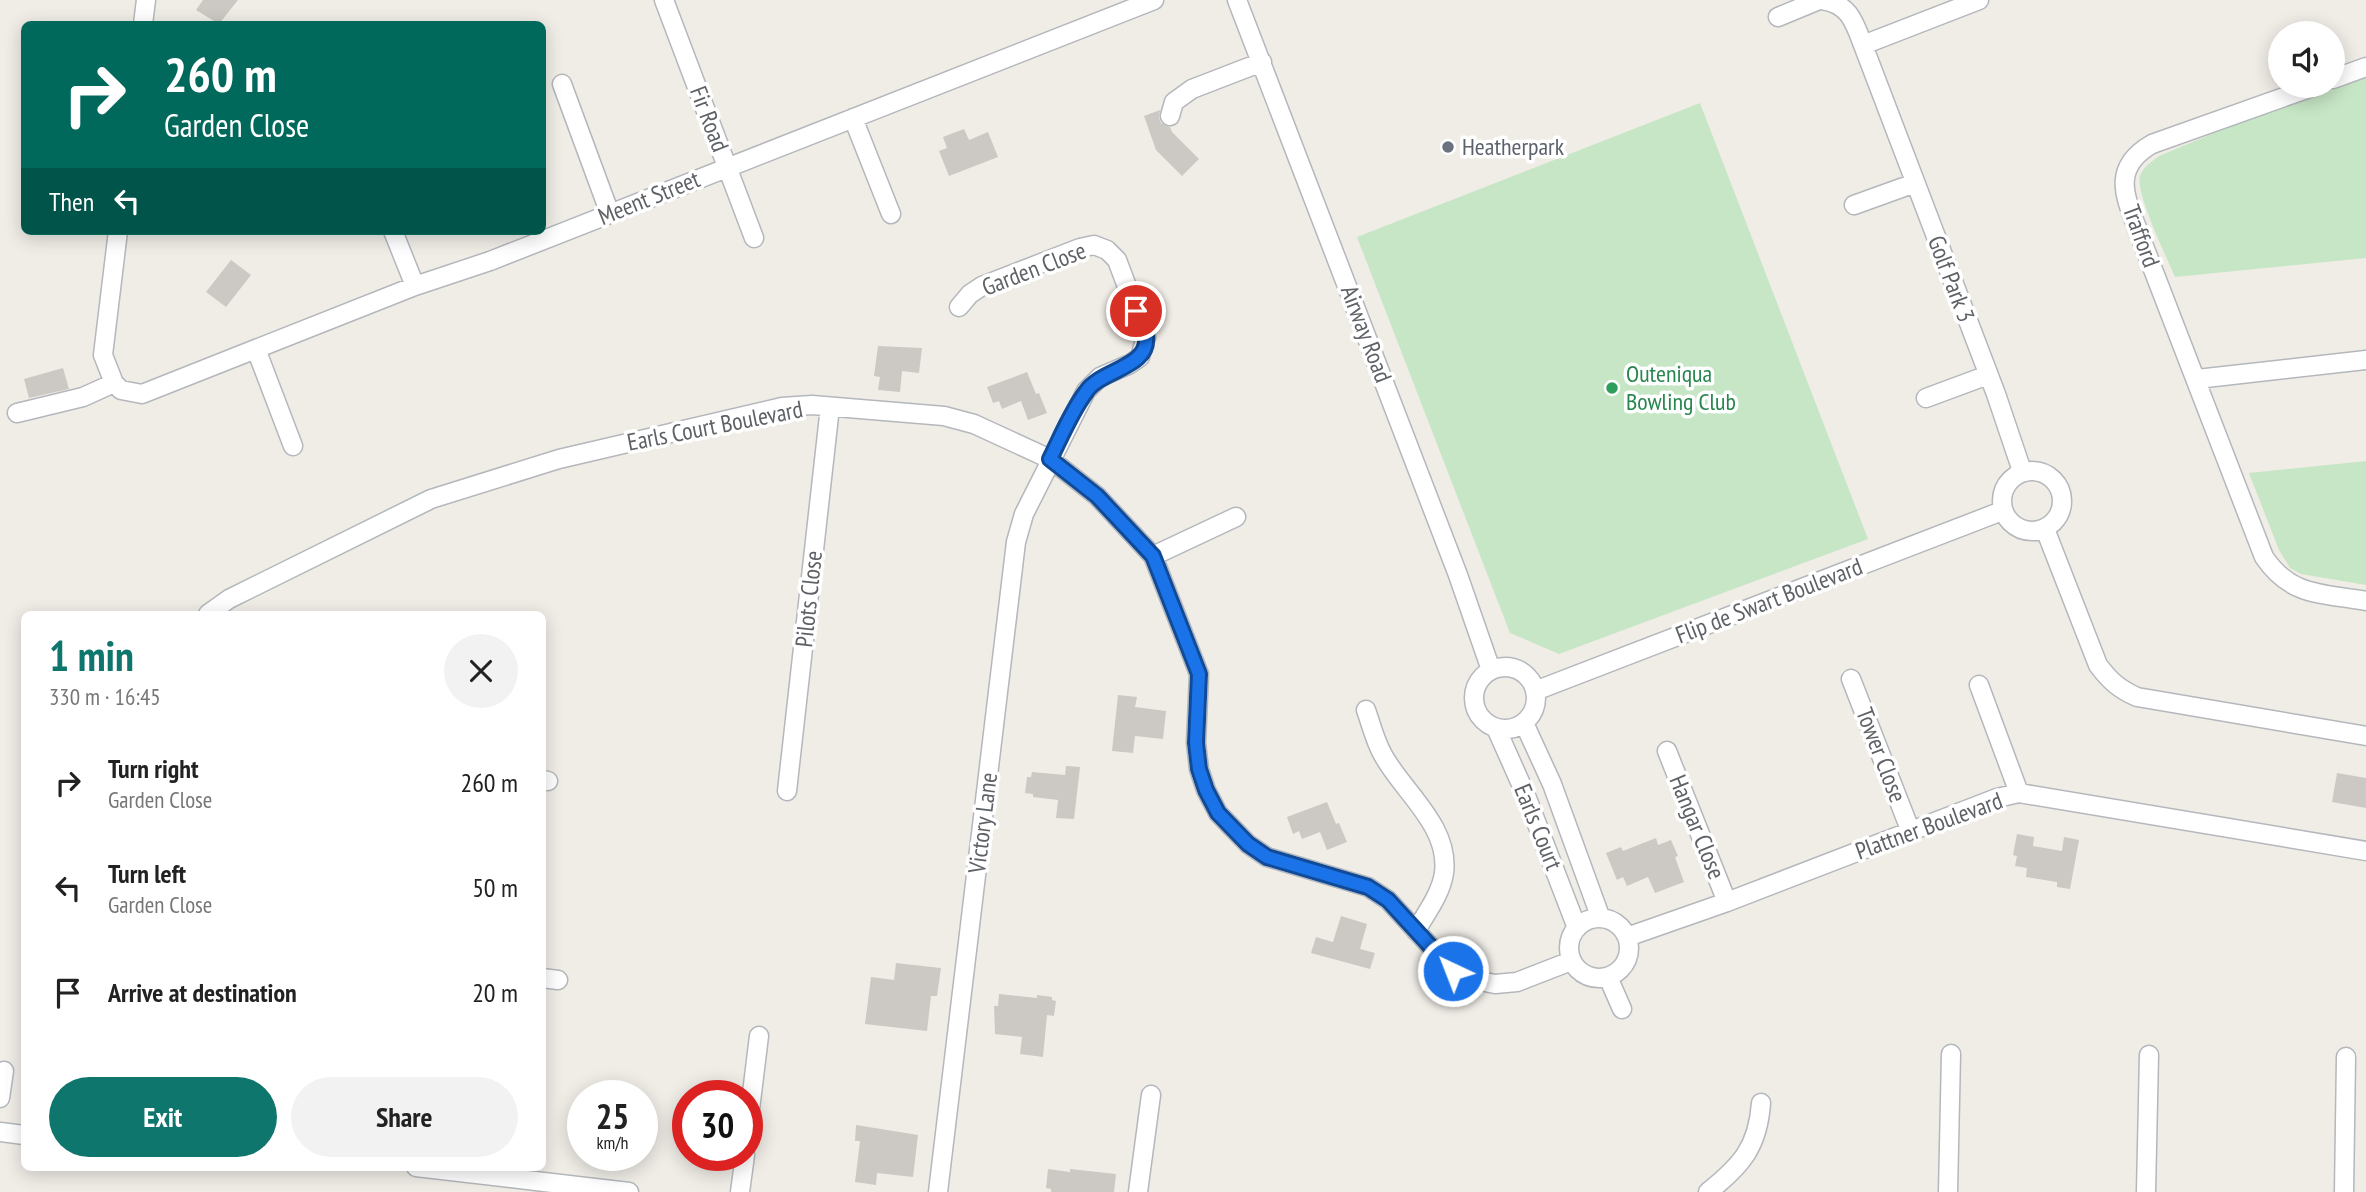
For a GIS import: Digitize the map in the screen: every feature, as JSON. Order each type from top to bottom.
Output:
[{"type":"street","points":[[143,21],[146,0]]},
{"type":"street","name":"Fir Road","points":[[664,0],[754,238]]},
{"type":"street","name":"Meent Street","points":[[114,383],[121,390],[142,394],[415,286],[490,261],[1154,0]]},
{"type":"street","name":"Airway Road","points":[[1237,0],[1443,536],[1491,670]]},
{"type":"street","name":"Golf Park 3","points":[[1777,17],[1820,0],[1837,2],[1853,19],[2022,471]]},
{"type":"street","points":[[1863,45],[1979,0]]},
{"type":"street","points":[[1170,116],[1174,102],[1186,93],[1262,62]]},
{"type":"street","points":[[2345,75],[2366,68]]},
{"type":"street","points":[[562,83],[610,214]]},
{"type":"street","name":"Trafford","points":[[2281,98],[2152,144],[2137,152],[2128,165],[2124,181],[2127,200],[2264,557],[2283,581],[2304,590],[2366,601]]},
{"type":"street","points":[[853,118],[891,214]]},
{"type":"street","points":[[1854,205],[1915,183]]},
{"type":"street","points":[[17,413],[83,397],[114,383],[103,355],[118,235]]},
{"type":"street","points":[[395,235],[415,286]]},
{"type":"street","name":"Garden Close","points":[[959,307],[982,286],[1080,248],[1094,245],[1107,250],[1117,260],[1146,337],[1144,347],[1140,357],[1100,377],[1086,391],[1050,459]]},
{"type":"street","points":[[256,349],[293,446]]},
{"type":"street","points":[[2197,379],[2366,360]]},
{"type":"street","points":[[1926,398],[1988,375]]},
{"type":"street","name":"Earls Court Boulevard","points":[[212,611],[229,599],[431,499],[559,459],[782,407],[830,407],[944,416],[974,424],[1050,459],[1097,496],[1153,556],[1199,674],[1196,743],[1199,769],[1218,813],[1248,844],[1267,857],[1368,887],[1388,900],[1453,971],[1475,980],[1495,984],[1517,982],[1571,961]]},
{"type":"street","name":"Pilots Close","points":[[788,791],[830,407]]},
{"type":"street","name":"Victory Lane","points":[[938,1192],[1016,542],[1024,514],[1050,459]]},
{"type":"street","points":[[2034,470],[2046,474],[2058,487],[2062,498],[2062,509],[2057,520],[2045,529],[2029,530],[2018,526],[2002,511],[2002,496],[2006,486],[2022,471],[2034,470]]},
{"type":"street","name":"Flip de Swart Boulevard","points":[[1535,691],[2002,511]]},
{"type":"street","points":[[1153,556],[1236,517]]},
{"type":"street","points":[[2045,529],[2098,665],[2110,682],[2120,689],[2137,697],[2366,736]]},
{"type":"street","points":[[1513,667],[1531,680],[1535,691],[1534,709],[1524,723],[1510,729],[1496,728],[1483,720],[1475,708],[1474,693],[1480,679],[1491,670],[1513,667]]},
{"type":"street","name":"Tower Close","points":[[1851,678],[1911,832]]},
{"type":"street","points":[[1979,685],[2019,793]]},
{"type":"street","points":[[1366,710],[1383,755],[1427,815],[1443,853],[1445,870],[1441,888],[1416,931]]},
{"type":"street","name":"Earls Court","points":[[1524,723],[1552,783],[1600,916]]},
{"type":"street","name":"Earls Court","points":[[1496,728],[1525,793],[1577,928]]},
{"type":"street","name":"Hangar Close","points":[[1667,751],[1727,902]]},
{"type":"street","name":"Plattner Boulevard","points":[[1627,937],[1727,902],[1997,798],[2019,793],[2366,851]]},
{"type":"street","points":[[1600,916],[1615,922],[1627,937],[1629,949],[1626,961],[1619,971],[1608,977],[1596,978],[1584,974],[1571,961],[1570,940],[1577,928],[1600,916]]},
{"type":"street","points":[[1608,977],[1622,1009]]},
{"type":"street","points":[[754,1080],[759,1037]]},
{"type":"street","points":[[1948,1192],[1951,1054]]},
{"type":"street","points":[[2146,1192],[2150,1055]]},
{"type":"street","points":[[2344,1192],[2346,1057]]},
{"type":"street","points":[[0,1098],[4,1071]]},
{"type":"street","points":[[1138,1192],[1151,1095]]},
{"type":"street","points":[[1708,1192],[1730,1175],[1743,1160],[1760,1122],[1761,1103]]},
{"type":"street","points":[[0,1132],[21,1135]]},
{"type":"street","points":[[450,1171],[629,1192]]},
{"type":"street","points":[[740,1192],[743,1171]]},
{"type":"green space","points":[[2366,76],[2366,258],[2175,277],[2142,196],[2140,176],[2145,167],[2159,156],[2303,98],[2345,98],[2345,83]]},
{"type":"green space","name":"Outeniqua Bowling Club","points":[[1700,103],[1868,539],[1559,654],[1510,633],[1357,237]]},
{"type":"green space","points":[[2366,461],[2366,585],[2301,574],[2290,568],[2279,550],[2249,473]]},
{"type":"building","points":[[203,0],[238,0],[221,21],[214,21],[196,10]]},
{"type":"building","points":[[1160,110],[1161,123],[1170,127],[1199,159],[1182,176],[1156,150],[1144,116]]},
{"type":"building","points":[[964,129],[969,140],[988,132],[998,157],[949,176],[939,151],[947,148],[943,137]]},
{"type":"building","points":[[231,260],[251,275],[226,307],[206,292]]},
{"type":"building","points":[[878,346],[922,348],[919,373],[902,371],[900,392],[878,390],[880,377],[874,376]]},
{"type":"building","points":[[63,368],[69,389],[29,398],[24,379]]},
{"type":"building","points":[[1027,372],[1047,413],[1028,420],[1021,401],[1002,409],[999,401],[993,403],[987,387]]},
{"type":"building","points":[[1118,695],[1137,697],[1135,707],[1166,711],[1163,739],[1135,736],[1133,753],[1112,751]]},
{"type":"building","points":[[1066,766],[1080,767],[1074,819],[1056,818],[1058,800],[1033,797],[1033,794],[1025,793],[1027,777],[1031,777],[1032,772],[1065,775]]},
{"type":"building","points":[[2337,773],[2366,778],[2366,808],[2332,802]]},
{"type":"building","points":[[1327,802],[1347,842],[1327,850],[1320,832],[1302,839],[1299,831],[1293,834],[1287,817]]},
{"type":"building","points":[[2017,834],[2034,837],[2033,846],[2062,851],[2064,837],[2079,840],[2070,889],[2057,887],[2057,882],[2026,877],[2027,868],[2015,866],[2017,856],[2013,855]]},
{"type":"building","points":[[1656,838],[1658,845],[1671,840],[1684,882],[1655,893],[1648,877],[1627,886],[1623,877],[1617,880],[1606,853],[1621,847],[1623,851]]},
{"type":"building","points":[[1341,916],[1367,924],[1360,949],[1375,953],[1370,969],[1311,953],[1316,937],[1333,942]]},
{"type":"building","points":[[896,963],[941,968],[937,996],[931,996],[927,1031],[865,1024],[871,977],[894,980]]},
{"type":"building","points":[[999,994],[1037,998],[1037,995],[1052,997],[1052,1000],[1056,1001],[1054,1016],[1047,1015],[1043,1057],[1020,1054],[1022,1037],[995,1034],[994,1006],[998,1006]]},
{"type":"building","points":[[856,1125],[918,1135],[913,1177],[877,1173],[876,1185],[855,1182],[860,1141],[855,1141]]},
{"type":"building","points":[[1048,1169],[1116,1174],[1114,1192],[1051,1192],[1051,1189],[1046,1188]]},
{"type":"place","name":"Heatherpark","points":[[1448,147]]},
{"type":"place","name":"Outeniqua Bowling Club","points":[[1612,388]]},
{"type":"route","points":[[1136,311],[1146,337],[1140,357],[1100,377],[1086,391],[1050,459],[1097,496],[1153,556],[1199,674],[1196,743],[1199,769],[1206,790],[1218,813],[1233,830],[1267,857],[1343,878],[1368,887],[1388,900],[1453,971]]}]
